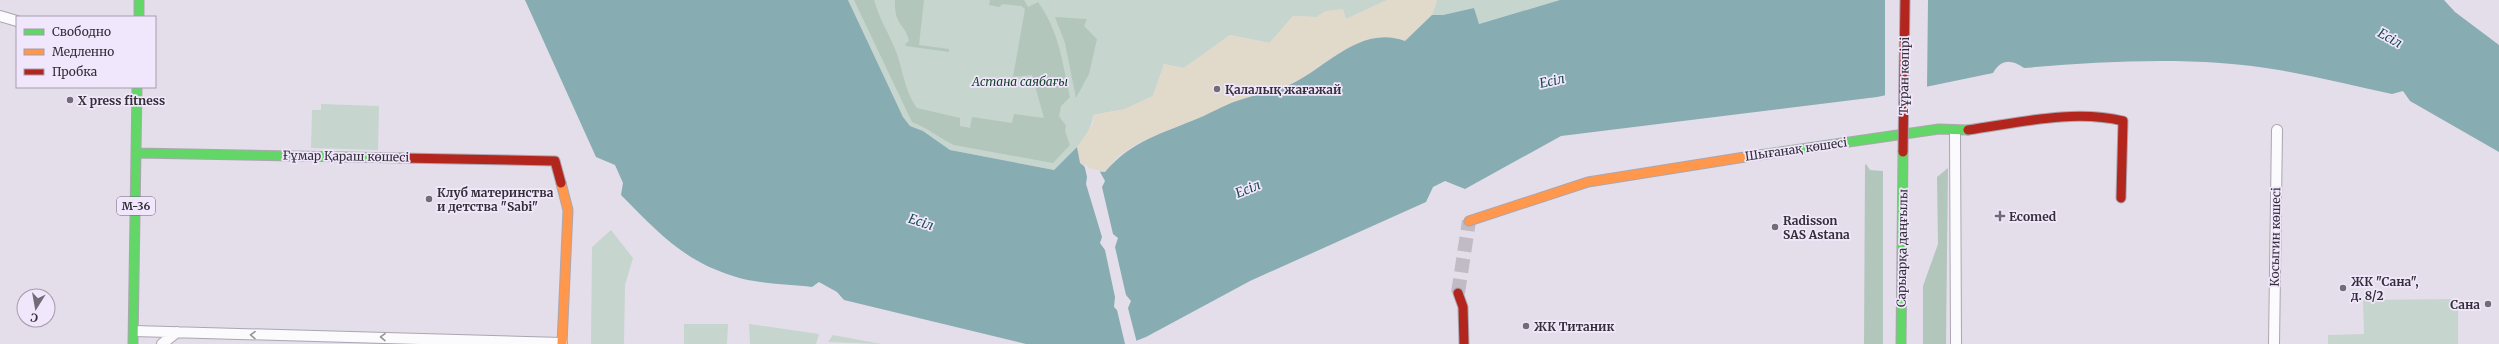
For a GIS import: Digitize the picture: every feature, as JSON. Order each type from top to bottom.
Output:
[{"type":"street","points":[[139,0],[139,16]]},
{"type":"street","name":"Тұран көпірі","points":[[1903,152],[1906,0]]},
{"type":"street","points":[[0,16],[16,21]]},
{"type":"street","name":"M-36","points":[[133,328],[137,88]]},
{"type":"street","name":"Шығанақ көшесі","points":[[1469,221],[1588,182],[1646,171],[1939,129],[1955,132],[2062,118],[2106,116],[2120,120],[2124,126],[2121,198]]},
{"type":"street","name":"Косыгин көшесі","points":[[2274,344],[2277,130]]},
{"type":"street","points":[[1955,132],[1956,344]]},
{"type":"street","name":"Сарыарқа даңғылы","points":[[1901,344],[1903,152]]},
{"type":"street","name":"Ғұмар Қараш көшесі","points":[[137,153],[555,161],[568,210],[562,343]]},
{"type":"street","points":[[1458,293],[1463,307],[1464,344]]},
{"type":"street","points":[[133,344],[133,328],[177,332],[562,343]]},
{"type":"street","points":[[162,344],[177,332]]},
{"type":"green space","name":"Астана саябағы","points":[[848,0],[1387,0],[1346,19],[1343,10],[1326,11],[1317,17],[1293,16],[1270,43],[1230,35],[1184,68],[1164,64],[1153,96],[1125,109],[1093,115],[1092,123],[1084,138],[1054,170],[950,150],[923,131],[910,126],[903,117]]},
{"type":"green space","points":[[854,0],[874,0],[898,56],[906,87],[917,108],[960,118],[960,126],[970,128],[972,117],[1012,123],[1014,114],[1044,118],[1032,75],[1013,77],[1025,9],[1021,6],[1003,4],[999,7],[989,5],[990,0],[1024,0],[1028,7],[1038,2],[1056,36],[1062,60],[1070,97],[1061,106],[1059,116],[1066,126],[1065,131],[1070,145],[1053,163],[954,145],[912,122]]},
{"type":"green space","points":[[895,0],[924,0],[919,45],[949,49],[949,52],[906,46],[905,44],[909,41],[896,15]]},
{"type":"green space","points":[[1437,0],[1560,0],[1478,24],[1474,8],[1443,15],[1432,15]]},
{"type":"green space","points":[[1055,17],[1087,19],[1084,26],[1097,39],[1089,74],[1076,98],[1065,43]]},
{"type":"green space","points":[[321,104],[379,106],[378,150],[311,148],[312,110],[321,110]]},
{"type":"green space","points":[[1866,164],[1870,170],[1883,171],[1883,344],[1864,344]]},
{"type":"green space","points":[[1948,168],[1946,344],[1923,344],[1923,286],[1938,244],[1937,177]]},
{"type":"green space","points":[[611,230],[633,258],[625,285],[624,344],[591,344],[592,247]]},
{"type":"green space","points":[[2458,299],[2458,344],[2328,344],[2328,335],[2364,334],[2363,300]]},
{"type":"green space","points":[[684,324],[728,324],[727,344],[684,344]]},
{"type":"green space","points":[[749,324],[819,334],[816,344],[750,344]]},
{"type":"green space","points":[[833,335],[881,344],[828,342]]},
{"type":"sand","name":"Қалалық жағажай","points":[[1387,0],[1437,0],[1432,15],[1405,41],[1388,37],[1372,39],[1357,44],[1343,51],[1301,79],[1287,86],[1173,128],[1138,144],[1125,151],[1115,159],[1105,172],[1090,171],[1079,163],[1077,147],[1093,124],[1093,115],[1125,109],[1153,96],[1164,64],[1184,68],[1230,35],[1269,43],[1293,16],[1316,17],[1326,11],[1343,9],[1346,19]]},
{"type":"water","name":"Есіл","points":[[525,0],[848,0],[903,117],[910,126],[923,131],[950,150],[1054,170],[1077,147],[1080,163],[1090,171],[1105,172],[1115,161],[1148,139],[1232,103],[1287,86],[1301,79],[1343,51],[1357,44],[1372,39],[1388,37],[1405,41],[1432,15],[1443,15],[1474,8],[1479,24],[1560,0],[2444,0],[2455,12],[2499,45],[2499,152],[2410,101],[2403,91],[2392,94],[2279,70],[2216,63],[2152,61],[2088,63],[2024,68],[2015,63],[2007,62],[1999,65],[1993,73],[1877,97],[1561,136],[1465,189],[1445,181],[1433,187],[1426,202],[1250,281],[1146,337],[1128,344],[1026,344],[844,300],[837,292],[819,282],[812,287],[742,279],[699,262],[685,253],[659,233],[621,195],[623,183],[615,165],[596,157]]},
{"type":"pier","points":[[1885,0],[1928,0],[1927,90],[1885,98]]},
{"type":"pier","points":[[1084,164],[1091,169],[1099,170],[1105,181],[1102,187],[1113,234],[1118,238],[1115,247],[1126,295],[1131,301],[1128,308],[1137,343],[1125,344],[1117,310],[1114,307],[1115,297],[1105,250],[1100,243],[1102,237],[1086,184],[1087,177]]},
{"type":"tunnel","points":[[1458,293],[1469,221]]},
{"type":"traffic: fast","points":[[139,0],[139,16]]},
{"type":"traffic: fast","points":[[133,344],[137,88]]},
{"type":"traffic: fast","points":[[1745,157],[1939,129],[1968,130]]},
{"type":"traffic: fast","points":[[1901,344],[1903,152]]},
{"type":"traffic: fast","points":[[137,153],[401,158]]},
{"type":"traffic: slow","points":[[1469,221],[1588,182],[1745,157]]},
{"type":"traffic: slow","points":[[561,183],[568,210],[562,344]]},
{"type":"traffic: jam","points":[[1903,152],[1905,0]]},
{"type":"traffic: jam","points":[[1968,130],[2046,118],[2085,116],[2123,121],[2121,198]]},
{"type":"traffic: jam","points":[[401,158],[555,161],[561,183]]},
{"type":"traffic: jam","points":[[1458,293],[1463,307],[1464,344]]},
{"type":"place","name":"Қалалық жағажай","points":[[1217,89]]},
{"type":"place","name":"X press fitness","points":[[70,100]]},
{"type":"place","name":"Клуб материнства и детства \"Sabi\"","points":[[429,199]]},
{"type":"place","name":"Ecomed","points":[[2000,216]]},
{"type":"place","name":"Radisson SAS Astana","points":[[1775,227]]},
{"type":"place","name":"ЖК \"Сана\", д. 8/2","points":[[2343,288]]},
{"type":"place","name":"Сана","points":[[2488,304]]},
{"type":"place","name":"ЖК Титаник","points":[[1526,326]]}]
